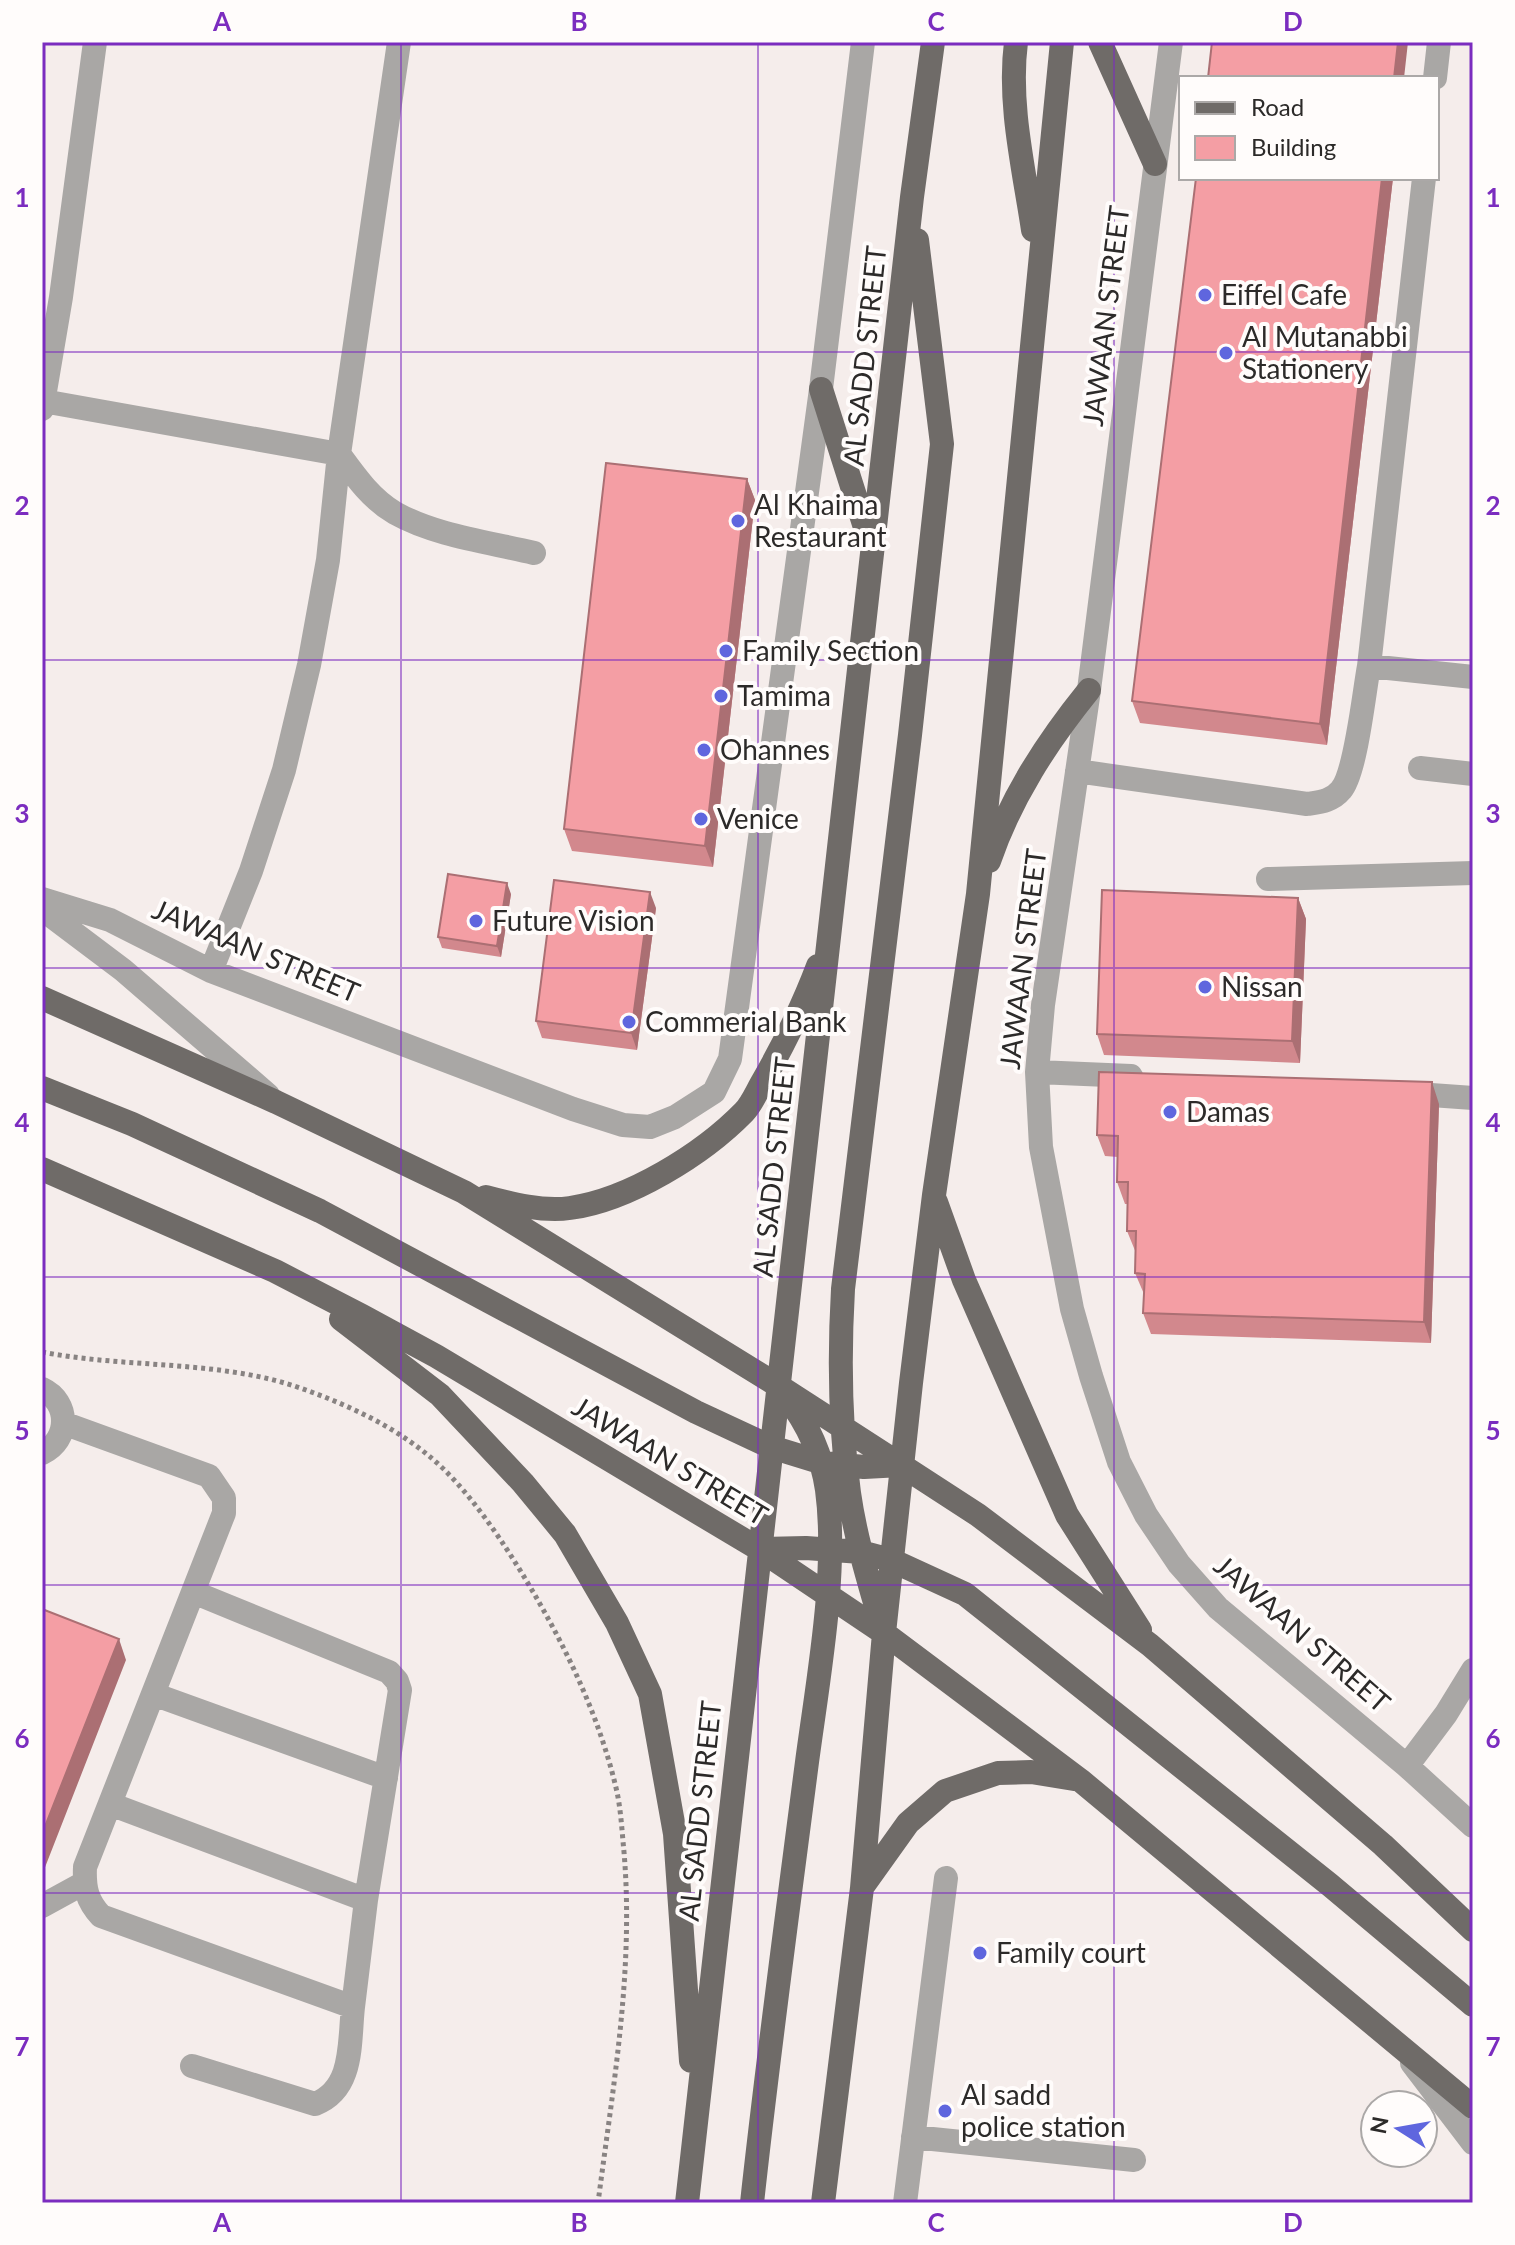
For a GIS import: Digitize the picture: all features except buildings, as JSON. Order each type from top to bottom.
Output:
[{"type":"main road","name":"AL SADD STREET","points":[[687,2203],[912,197],[933,42]]},
{"type":"main road","points":[[1016,42],[1013,61],[1018,135],[1039,264]]},
{"type":"main road","points":[[823,2203],[862,1888],[901,1465],[934,1195],[978,894],[1062,42]]},
{"type":"main road","points":[[1100,42],[1155,164]]},
{"type":"main road","points":[[752,2203],[827,1595],[834,1465],[842,1427],[840,1339],[843,1289],[942,444],[912,197]]},
{"type":"main road","points":[[821,389],[873,553]]},
{"type":"main road","points":[[978,894],[1012,806],[1060,727],[1089,690]]},
{"type":"main road","points":[[464,1192],[518,1205],[569,1209],[614,1197],[694,1154],[746,1111],[808,993],[830,934]]},
{"type":"main road","points":[[42,998],[276,1102],[464,1192],[777,1385],[978,1515],[1150,1645],[1383,1845],[1473,1930]]},
{"type":"main road","points":[[42,1088],[132,1124],[320,1211],[696,1412],[771,1447],[834,1465],[901,1465]]},
{"type":"main road","name":"JAWAAN STREET","points":[[42,1169],[275,1271],[436,1356],[759,1549],[884,1633],[1080,1780],[1473,2107]]},
{"type":"main road","points":[[934,1195],[964,1280],[1067,1515],[1150,1645]]},
{"type":"main road","points":[[275,1271],[386,1351],[440,1395],[523,1483],[565,1534],[617,1623],[650,1694],[675,1834],[696,2119]]},
{"type":"main road","points":[[777,1385],[834,1465],[884,1633]]},
{"type":"main road","points":[[759,1549],[830,1548],[861,1552],[891,1560],[965,1594],[1330,1885],[1473,2005]]},
{"type":"main road","points":[[862,1888],[908,1823],[945,1791],[998,1773],[1031,1772],[1080,1780]]},
{"type":"street","points":[[95,42],[52,303],[43,405],[339,454],[363,487],[394,512],[432,528],[534,553]]},
{"type":"street","points":[[211,971],[251,871],[288,755],[309,665],[328,560],[339,454],[399,42]]},
{"type":"street","name":"AL SADD STREET","points":[[714,1092],[730,1059],[734,1035],[821,389],[863,42]]},
{"type":"street","name":"JAWAAN STREET","points":[[1171,42],[1089,690],[1043,1005],[1037,1072],[1041,1147],[1072,1309],[1119,1462],[1146,1515],[1179,1564],[1218,1608],[1407,1766],[1473,1826]]},
{"type":"street","points":[[1435,76],[1439,42]]},
{"type":"street","points":[[1077,771],[1307,804],[1327,801],[1342,789],[1350,771],[1369,666],[1424,180]]},
{"type":"street","points":[[1369,666],[1473,677]]},
{"type":"street","points":[[1420,768],[1473,774]]},
{"type":"street","points":[[1268,879],[1473,873]]},
{"type":"street","name":"JAWAAN STREET","points":[[42,899],[110,920],[211,971],[573,1109],[623,1125],[650,1127],[675,1117],[714,1092]]},
{"type":"street","points":[[42,909],[123,970],[276,1102]]},
{"type":"street","points":[[1037,1072],[1160,1078]]},
{"type":"street","points":[[1379,1092],[1473,1098]]},
{"type":"street","points":[[42,1389],[51,1393],[60,1404],[64,1417],[57,1443],[42,1453]]},
{"type":"street","points":[[63,1423],[209,1476],[224,1498],[224,1513],[85,1867],[84,1883],[89,1903],[101,1916],[353,2007]]},
{"type":"street","points":[[192,2066],[315,2104],[330,2099],[340,2086],[347,2064],[366,1900],[400,1690],[389,1672],[193,1592]]},
{"type":"street","points":[[1407,1766],[1446,1714],[1473,1670]]},
{"type":"street","points":[[153,1694],[386,1778]]},
{"type":"street","points":[[110,1804],[366,1900]]},
{"type":"street","points":[[905,2203],[946,1878]]},
{"type":"street","points":[[42,1906],[84,1883]]},
{"type":"street","name":"JAWAAN STREET","points":[[1399,2045],[1473,2143]]},
{"type":"street","points":[[913,2137],[1134,2160]]},
{"type":"path","points":[[42,1352],[70,1358],[244,1375],[304,1389],[349,1407],[391,1429],[430,1457],[461,1490],[516,1563],[576,1673],[599,1732],[617,1793],[626,1873],[627,1941],[623,2009],[598,2203]]},
{"type":"place","name":"Eiffel Cafe","points":[[1205,295]]},
{"type":"place","name":"Al Mutanabbi Stationery","points":[[1226,353]]},
{"type":"place","name":"Al Khaima Restaurant","points":[[738,521]]},
{"type":"place","name":"Family Section","points":[[726,651]]},
{"type":"place","name":"Tamima","points":[[721,696]]},
{"type":"place","name":"Ohannes","points":[[704,750]]},
{"type":"place","name":"Venice","points":[[701,819]]},
{"type":"place","name":"Future Vision","points":[[476,921]]},
{"type":"place","name":"Nissan","points":[[1205,987]]},
{"type":"place","name":"Commerial Bank","points":[[629,1022]]},
{"type":"place","name":"Damas","points":[[1170,1112]]},
{"type":"place","name":"Family court","points":[[980,1953]]},
{"type":"place","name":"Al sadd police station","points":[[945,2111]]}]
